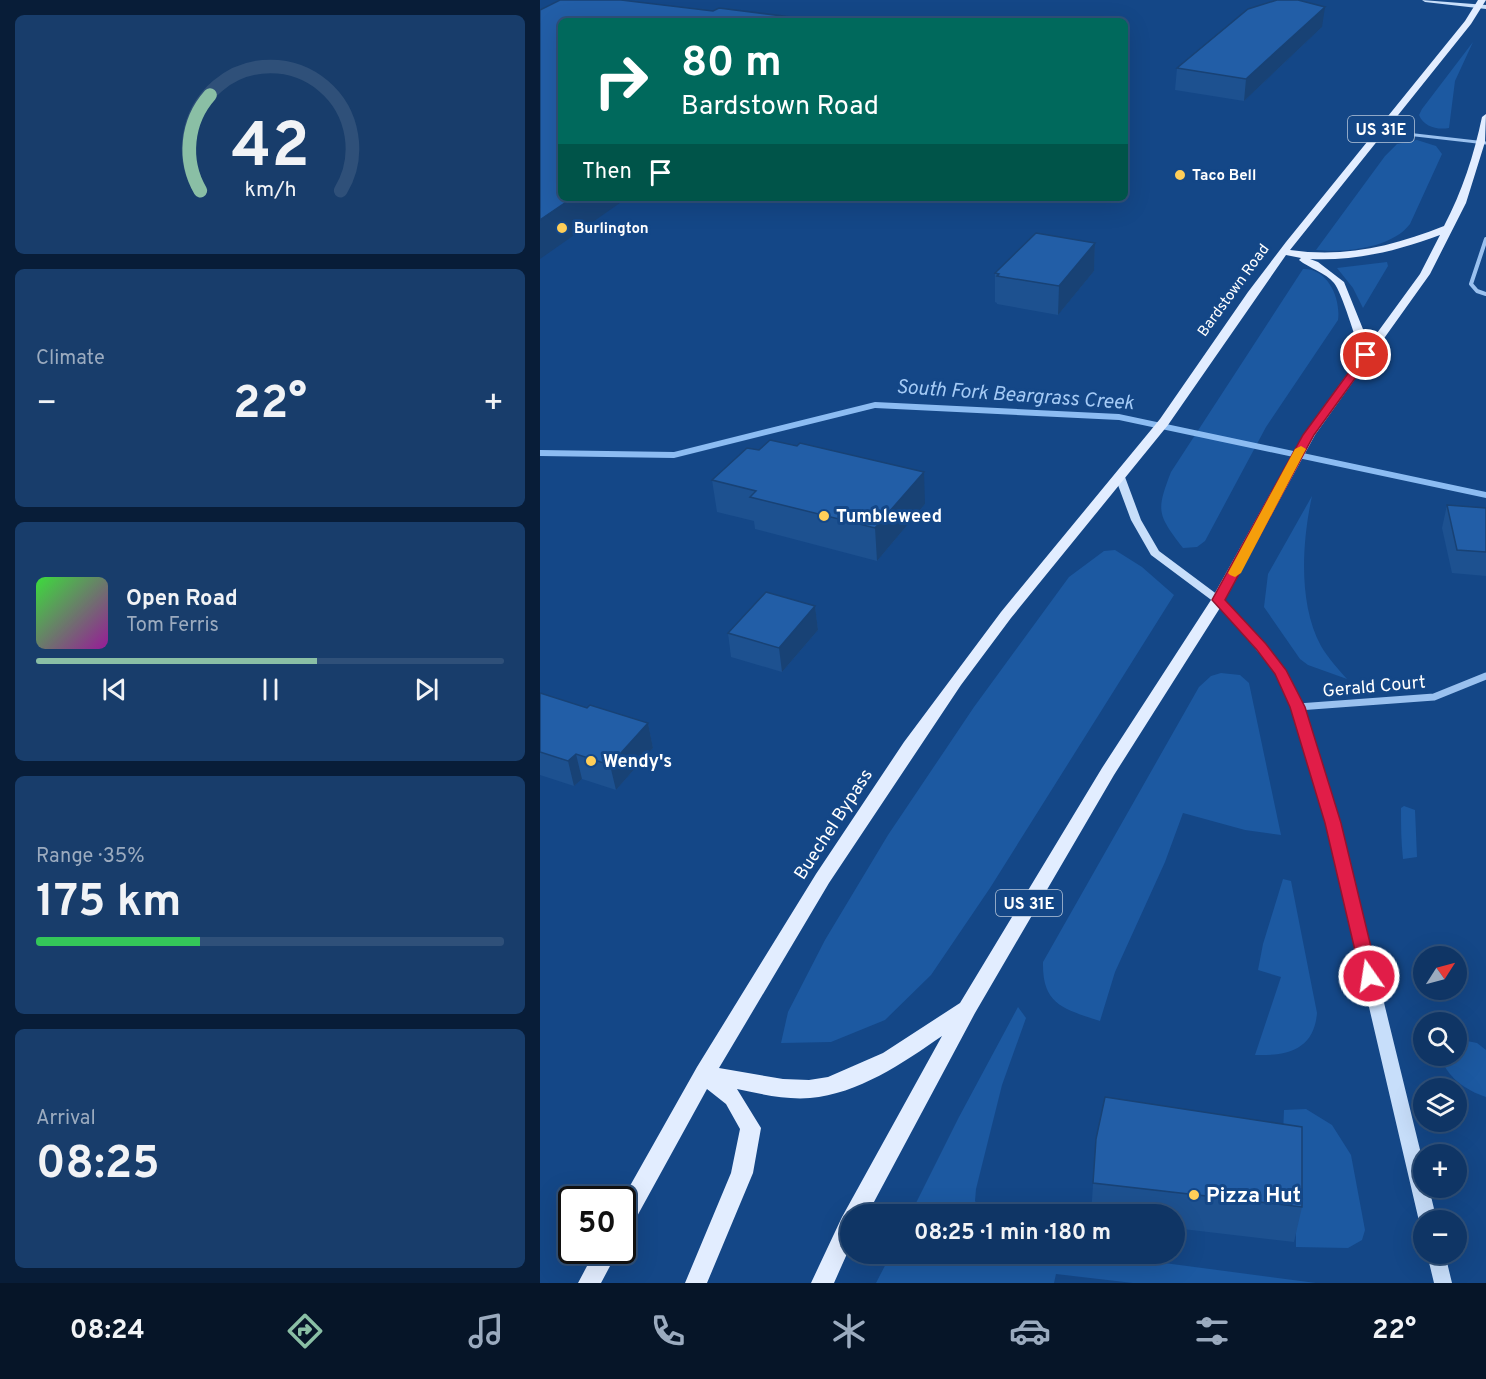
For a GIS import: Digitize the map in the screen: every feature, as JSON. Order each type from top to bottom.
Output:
[{"type":"main road","points":[[1425,0],[1482,4]]},
{"type":"main road","name":"Bardstown Road","points":[[1120,477],[1173,410],[1284,252],[1482,4]]},
{"type":"main road","name":"US 31E","points":[[861,1204],[968,1007],[1108,772],[1218,600],[1309,435],[1425,274],[1461,203],[1483,143],[1486,117]]},
{"type":"main road","points":[[1284,252],[1317,258],[1345,258],[1396,249],[1449,228]]},
{"type":"main road","points":[[1284,252],[1314,264],[1339,282],[1366,355]]},
{"type":"main road","points":[[1120,477],[1136,520],[1155,553],[1218,600],[1262,647],[1281,673],[1298,707],[1333,823],[1425,1210]]},
{"type":"main road","name":"Buechel Bypass","points":[[636,1197],[704,1073],[855,827],[957,680],[1056,553],[1120,477]]},
{"type":"main road","points":[[704,1073],[770,1086],[809,1089],[834,1086],[904,1052],[968,1007]]},
{"type":"main road","points":[[696,1283],[742,1173],[752,1128],[733,1098],[704,1073]]},
{"type":"main road","points":[[822,1283],[840,1245]]},
{"type":"main road","points":[[589,1283],[600,1264]]},
{"type":"main road","points":[[1438,1264],[1443,1283]]},
{"type":"street","points":[[1380,131],[1483,143]]},
{"type":"street","points":[[1486,239],[1471,284],[1477,291],[1486,294]]},
{"type":"street","name":"Gerald Court","points":[[1298,707],[1434,697],[1486,676]]},
{"type":"shaded area","points":[[1473,42],[1455,81],[1449,128],[1436,128],[1428,125],[1419,115],[1422,109]]},
{"type":"shaded area","points":[[1417,140],[1436,146],[1442,154],[1410,224],[1392,239],[1380,244],[1340,251],[1316,250],[1385,156],[1397,144]]},
{"type":"shaded area","points":[[1387,262],[1388,266],[1363,308],[1353,288],[1337,268]]},
{"type":"shaded area","points":[[1303,269],[1319,274],[1331,286],[1337,303],[1338,320],[1266,427],[1205,541],[1197,547],[1183,548],[1168,527],[1162,512],[1161,504],[1171,472]]},
{"type":"shaded area","points":[[1312,496],[1304,553],[1308,611],[1321,646],[1347,679],[1308,665],[1300,659],[1264,607],[1268,574]]},
{"type":"shaded area","points":[[1115,550],[1142,567],[1174,595],[990,888],[931,975],[885,1020],[831,1042],[781,1043],[788,1012],[825,940],[888,835],[974,707],[1069,577],[1104,551]]},
{"type":"shaded area","points":[[1221,673],[1240,675],[1249,683],[1281,835],[1245,830],[1183,813],[1165,862],[1115,972],[1100,1021],[1076,1013],[1058,1003],[1051,996],[1046,988],[1043,962],[1199,687],[1211,676]]},
{"type":"shaded area","points":[[1404,806],[1415,810],[1417,857],[1403,859],[1401,808]]},
{"type":"shaded area","points":[[1283,879],[1291,881],[1317,1013],[1311,1035],[1305,1043],[1288,1052],[1255,1055],[1281,977],[1258,970],[1263,944]]},
{"type":"shaded area","points":[[1018,1007],[1026,1018],[1002,1085],[976,1189],[977,1204],[916,1204]]},
{"type":"shaded area","points":[[1467,1041],[1477,1043],[1486,1050],[1486,1097],[1467,1088],[1467,1078],[1454,1078],[1444,1066],[1467,1066]]},
{"type":"shaded area","points":[[1306,1109],[1332,1125],[1351,1155],[1365,1230],[1362,1240],[1348,1248],[1296,1247],[1296,1214],[1283,1134],[1284,1110]]},
{"type":"shaded area","points":[[886,1264],[1172,1264],[1316,1283],[1133,1283],[1056,1274],[1054,1283],[876,1283]]},
{"type":"building","points":[[560,0],[621,0],[713,11],[719,8],[799,18],[558,18],[558,201],[568,201],[540,220],[540,10]]},
{"type":"building","points":[[1277,0],[1298,0],[1325,7],[1246,79],[1177,68],[1248,9]]},
{"type":"building","points":[[1036,233],[1095,243],[1059,286],[997,276],[999,274],[995,273]]},
{"type":"building","points":[[770,440],[797,446],[800,443],[924,472],[875,528],[750,497],[756,491],[712,480],[747,448],[759,450]]},
{"type":"building","points":[[1447,505],[1486,508],[1486,552],[1457,550]]},
{"type":"building","points":[[766,592],[815,606],[779,648],[728,633]]},
{"type":"building","points":[[540,693],[587,708],[590,705],[648,723],[610,765],[576,754],[568,761],[540,752]]},
{"type":"building","points":[[1105,1097],[1302,1127],[1302,1207],[1093,1183],[1096,1139]]},
{"type":"waterway","name":"South Fork Beargrass Creek","points":[[540,453],[674,455],[875,405],[1119,417],[1486,495]]},
{"type":"slow traffic","points":[[1235,573],[1301,449]]},
{"type":"place","name":"Taco Bell","points":[[1180,175]]},
{"type":"place","name":"Burlington","points":[[562,228]]},
{"type":"place","name":"Tumbleweed","points":[[824,516]]},
{"type":"place","name":"Wendy's","points":[[591,761]]},
{"type":"place","name":"Pizza Hut","points":[[1194,1195]]},
{"type":"route","points":[[1366,355],[1309,435],[1218,600],[1262,647],[1281,673],[1298,707],[1333,823],[1369,976]]}]
